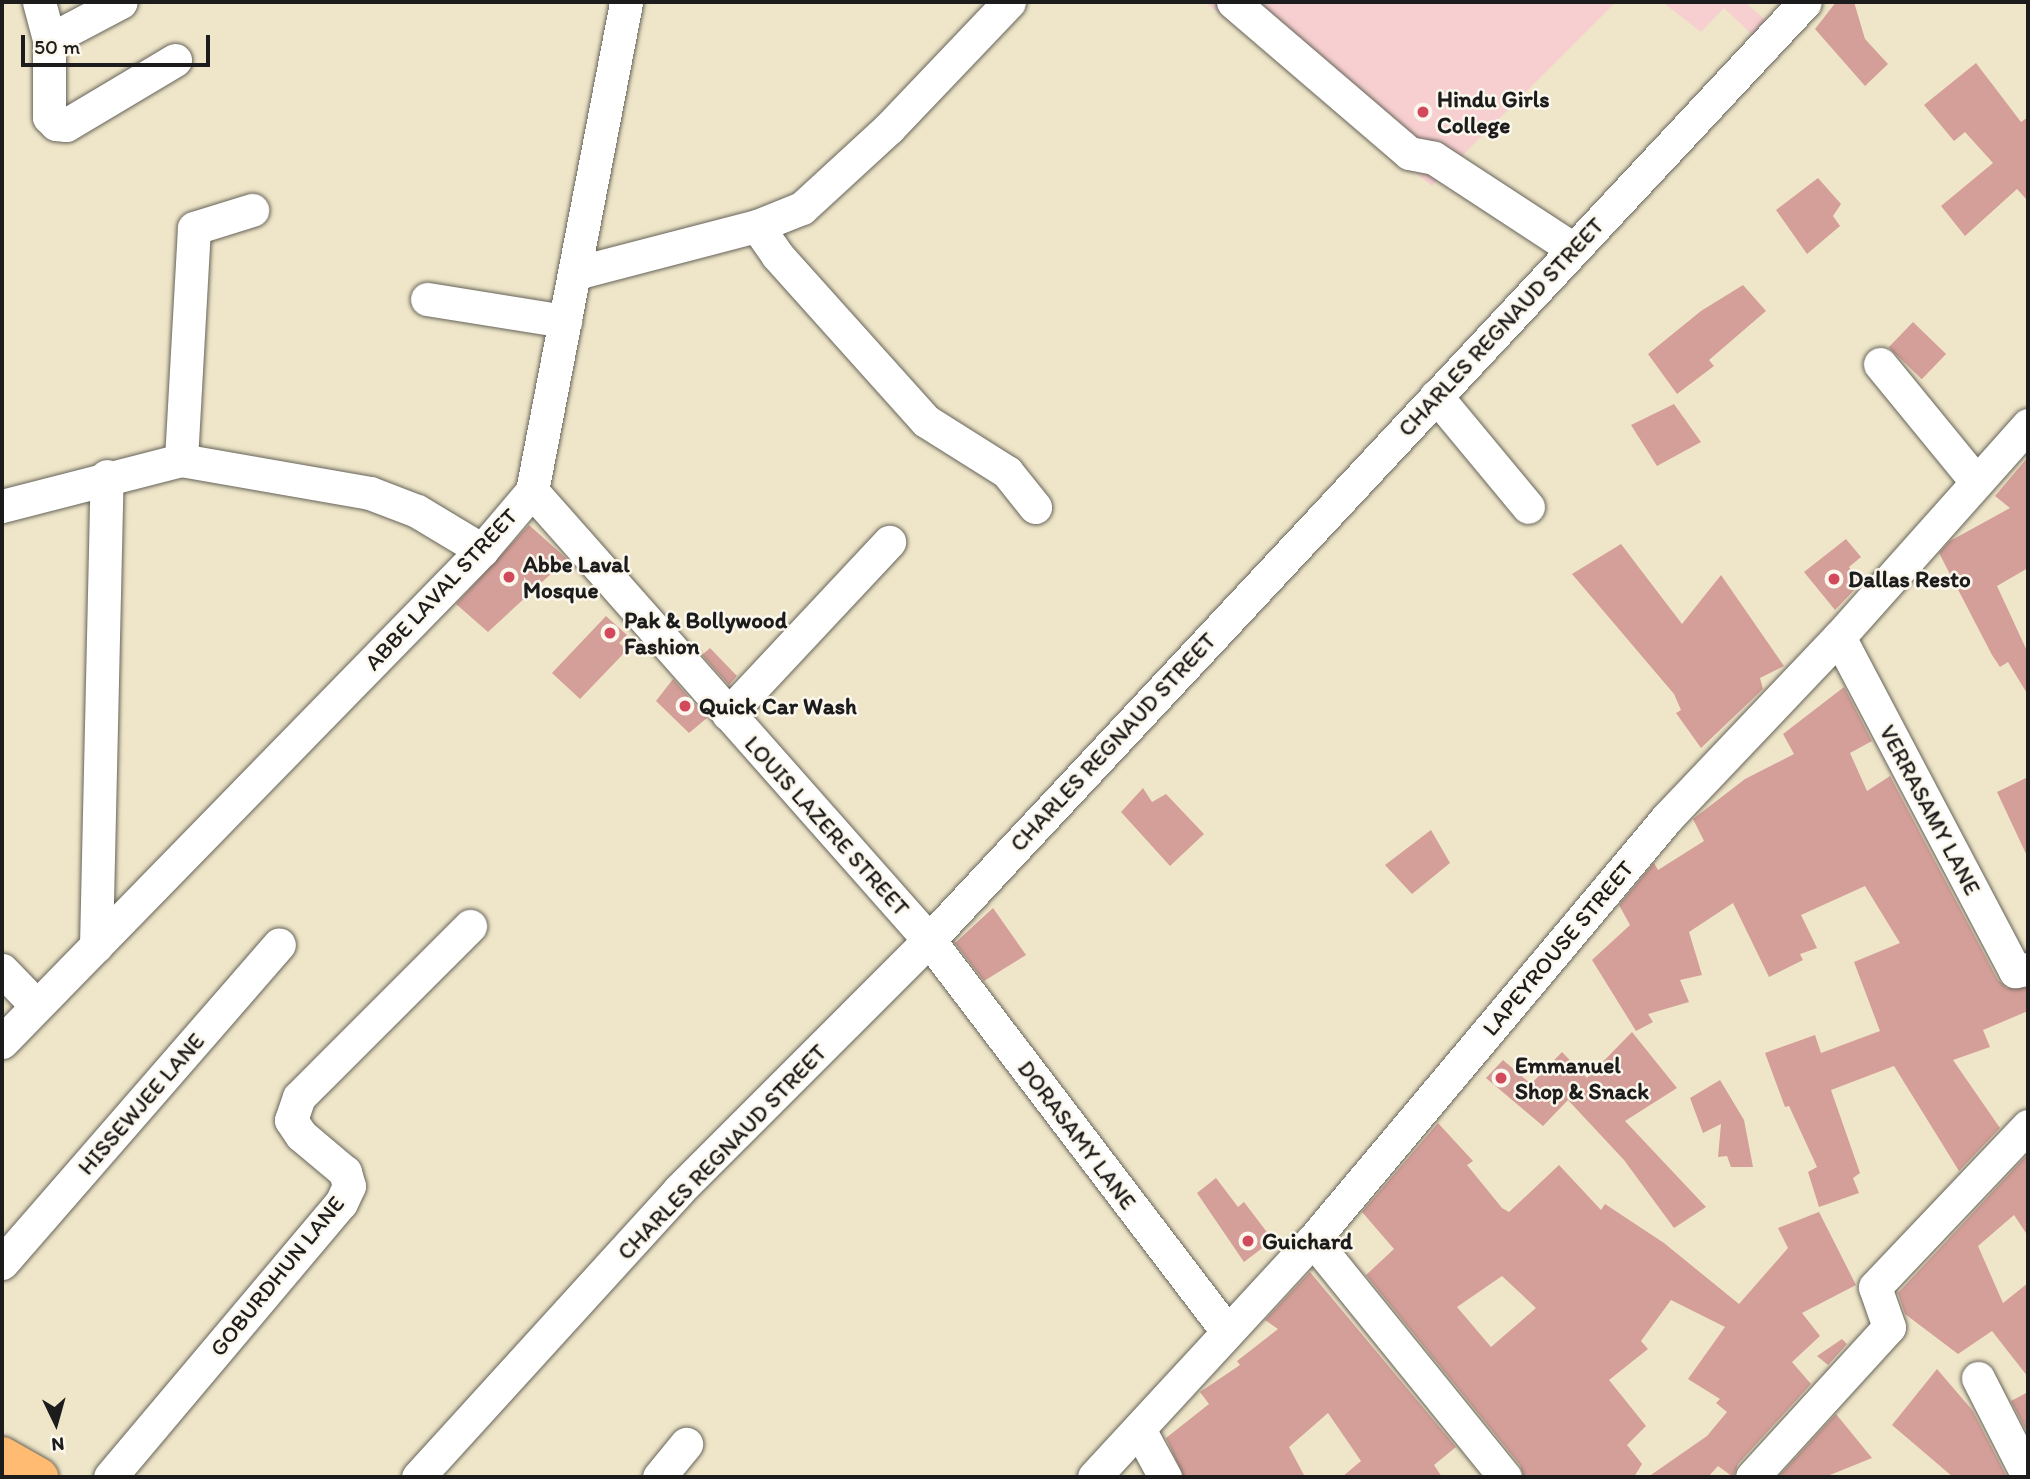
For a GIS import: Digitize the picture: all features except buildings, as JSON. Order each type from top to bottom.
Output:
[{"type":"main road","points":[[2,1455],[40,1477]]},
{"type":"street","points":[[39,2],[49,40],[49,117],[56,124],[66,125],[175,60]]},
{"type":"street","points":[[49,40],[121,2]]},
{"type":"street","name":"ABBE LAVAL STREET","points":[[2,1042],[482,550],[532,491],[626,2]]},
{"type":"street","points":[[576,273],[757,226],[802,208],[889,128],[1009,2]]},
{"type":"street","points":[[1233,2],[1409,153],[1434,158],[1573,249]]},
{"type":"street","name":"CHARLES REGNAUD STREET","points":[[418,1477],[678,1190],[929,940],[1805,2]]},
{"type":"street","points":[[181,460],[194,228],[252,210]]},
{"type":"street","points":[[757,226],[777,256],[918,413],[1007,472],[1035,507]]},
{"type":"street","points":[[427,299],[565,321]]},
{"type":"street","points":[[1880,364],[1975,480]]},
{"type":"street","points":[[1436,396],[1528,507]]},
{"type":"street","name":"LAPEYROUSE STREET","points":[[1094,1477],[1226,1330],[1314,1240],[1667,818],[1839,636],[1975,480],[2028,425]]},
{"type":"street","points":[[2,506],[107,476],[181,460],[370,493],[416,511],[482,550]]},
{"type":"street","points":[[96,946],[107,476]]},
{"type":"street","name":"LOUIS LAZERE STREET","points":[[532,491],[929,940]]},
{"type":"street","points":[[728,714],[889,542]]},
{"type":"street","name":"VERRASAMY LANE","points":[[1839,636],[2015,971],[2028,969]]},
{"type":"street","name":"GOBURDHUN LANE","points":[[110,1477],[341,1203],[349,1186],[345,1172],[301,1135],[291,1120],[299,1097],[470,926]]},
{"type":"street","name":"DORASAMY LANE","points":[[929,940],[1226,1330]]},
{"type":"street","name":"HISSEWJEE LANE","points":[[2,1263],[279,944]]},
{"type":"street","points":[[2,970],[36,1005]]},
{"type":"street","points":[[1752,1477],[1889,1328],[1875,1287],[2028,1126]]},
{"type":"street","points":[[1314,1240],[1506,1477]]},
{"type":"street","points":[[1978,1378],[2028,1476]]},
{"type":"street","points":[[1139,1429],[1165,1477]]},
{"type":"street","points":[[659,1477],[686,1444]]},
{"type":"shaded area","name":"Hindu Girls College","points":[[1205,2],[1616,2],[1432,186]]},
{"type":"shaded area","points":[[1662,2],[1745,2],[1777,30],[1763,45],[1724,8],[1701,32]]},
{"type":"place","name":"Hindu Girls College","points":[[1423,112]]},
{"type":"place","name":"Abbe Laval Mosque","points":[[509,577]]},
{"type":"place","name":"Dallas Resto","points":[[1834,579]]},
{"type":"place","name":"Pak & Bollywood Fashion","points":[[610,633]]},
{"type":"place","name":"Quick Car Wash","points":[[685,706]]},
{"type":"place","name":"Emmanuel Shop & Snack","points":[[1501,1078]]},
{"type":"place","name":"Guichard","points":[[1248,1241]]}]
